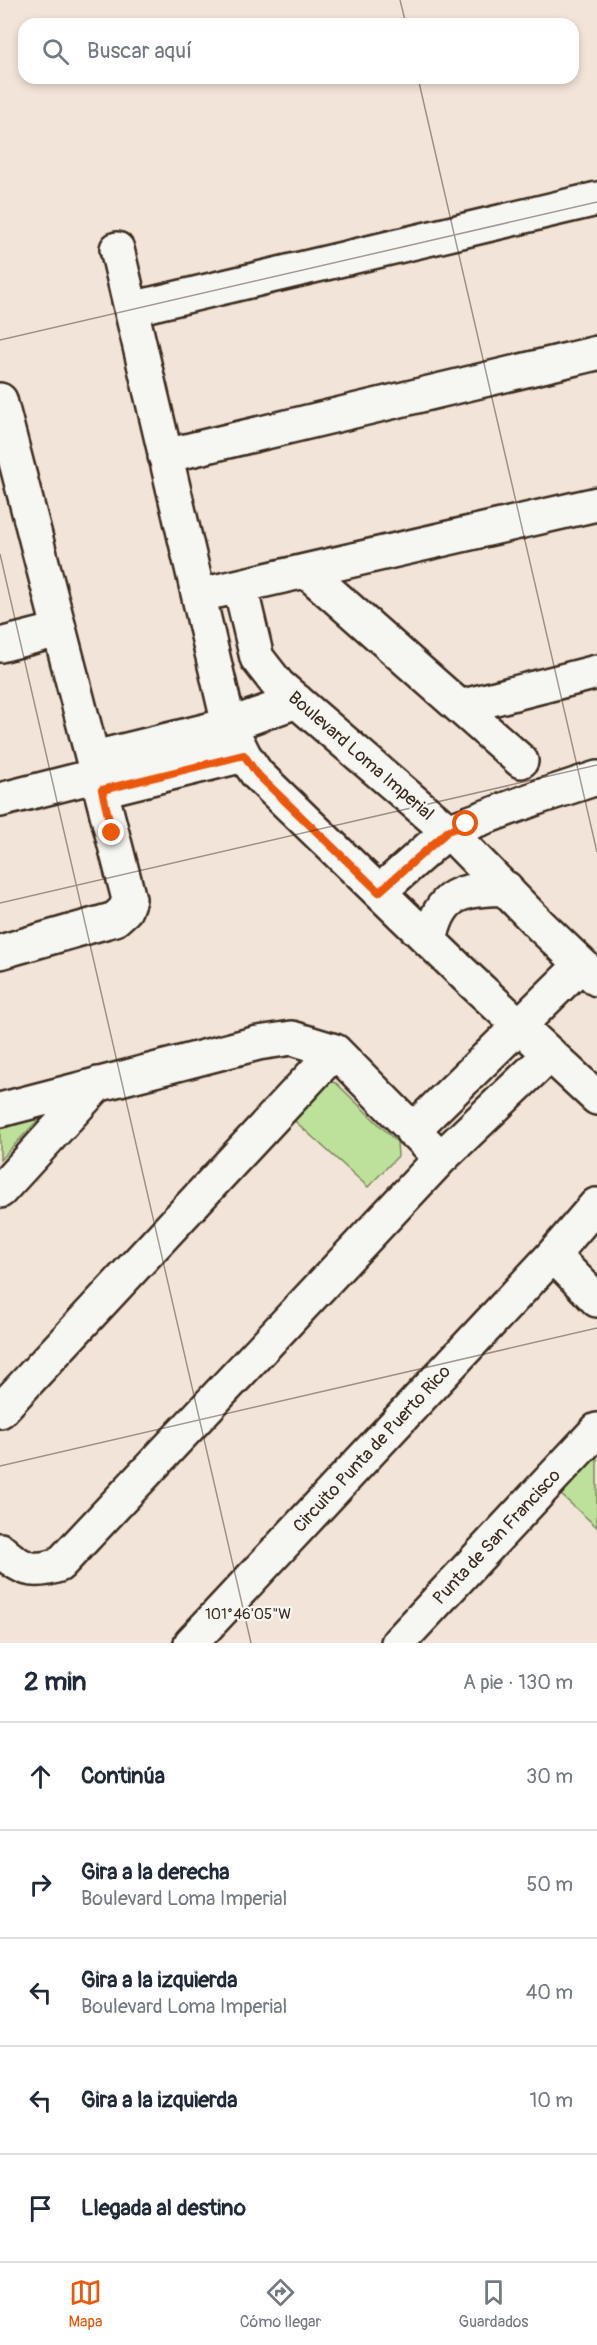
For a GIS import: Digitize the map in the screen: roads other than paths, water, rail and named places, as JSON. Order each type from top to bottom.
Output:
[{"type":"street","points":[[131,309],[597,199]]},
{"type":"street","points":[[117,249],[229,725],[244,755],[257,774],[597,1098]]},
{"type":"street","points":[[165,456],[597,353]]},
{"type":"street","points":[[0,400],[10,482],[59,630],[129,898],[125,910],[115,919],[0,952]]},
{"type":"street","points":[[198,596],[597,504]]},
{"type":"street","points":[[306,571],[521,761]]},
{"type":"street","name":"Boulevard Loma Imperial","points":[[240,586],[257,658],[278,684],[448,831],[589,972]]},
{"type":"street","points":[[0,645],[59,630]]},
{"type":"street","points":[[460,707],[597,672]]},
{"type":"street","points":[[0,800],[98,774],[297,701]]},
{"type":"street","points":[[98,774],[244,755]]},
{"type":"street","points":[[379,892],[448,831],[539,796],[597,778]]},
{"type":"street","points":[[430,941],[434,922],[441,908],[459,894],[480,889],[506,888]]},
{"type":"street","points":[[412,1131],[520,1026],[589,972]]},
{"type":"street","points":[[0,1110],[258,1043],[292,1038],[335,1051],[441,1158]]},
{"type":"street","points":[[0,1411],[335,1051]]},
{"type":"street","points":[[0,1550],[29,1570],[41,1571],[58,1565],[441,1158],[550,1054]]},
{"type":"street","points":[[0,1191],[98,1084]]},
{"type":"street","name":"Circuito Punta de Puerto Rico","points":[[191,1643],[553,1255],[596,1205]]},
{"type":"street","points":[[553,1255],[597,1300]]},
{"type":"street","name":"Punta de San Francisco","points":[[398,1643],[597,1430]]}]
